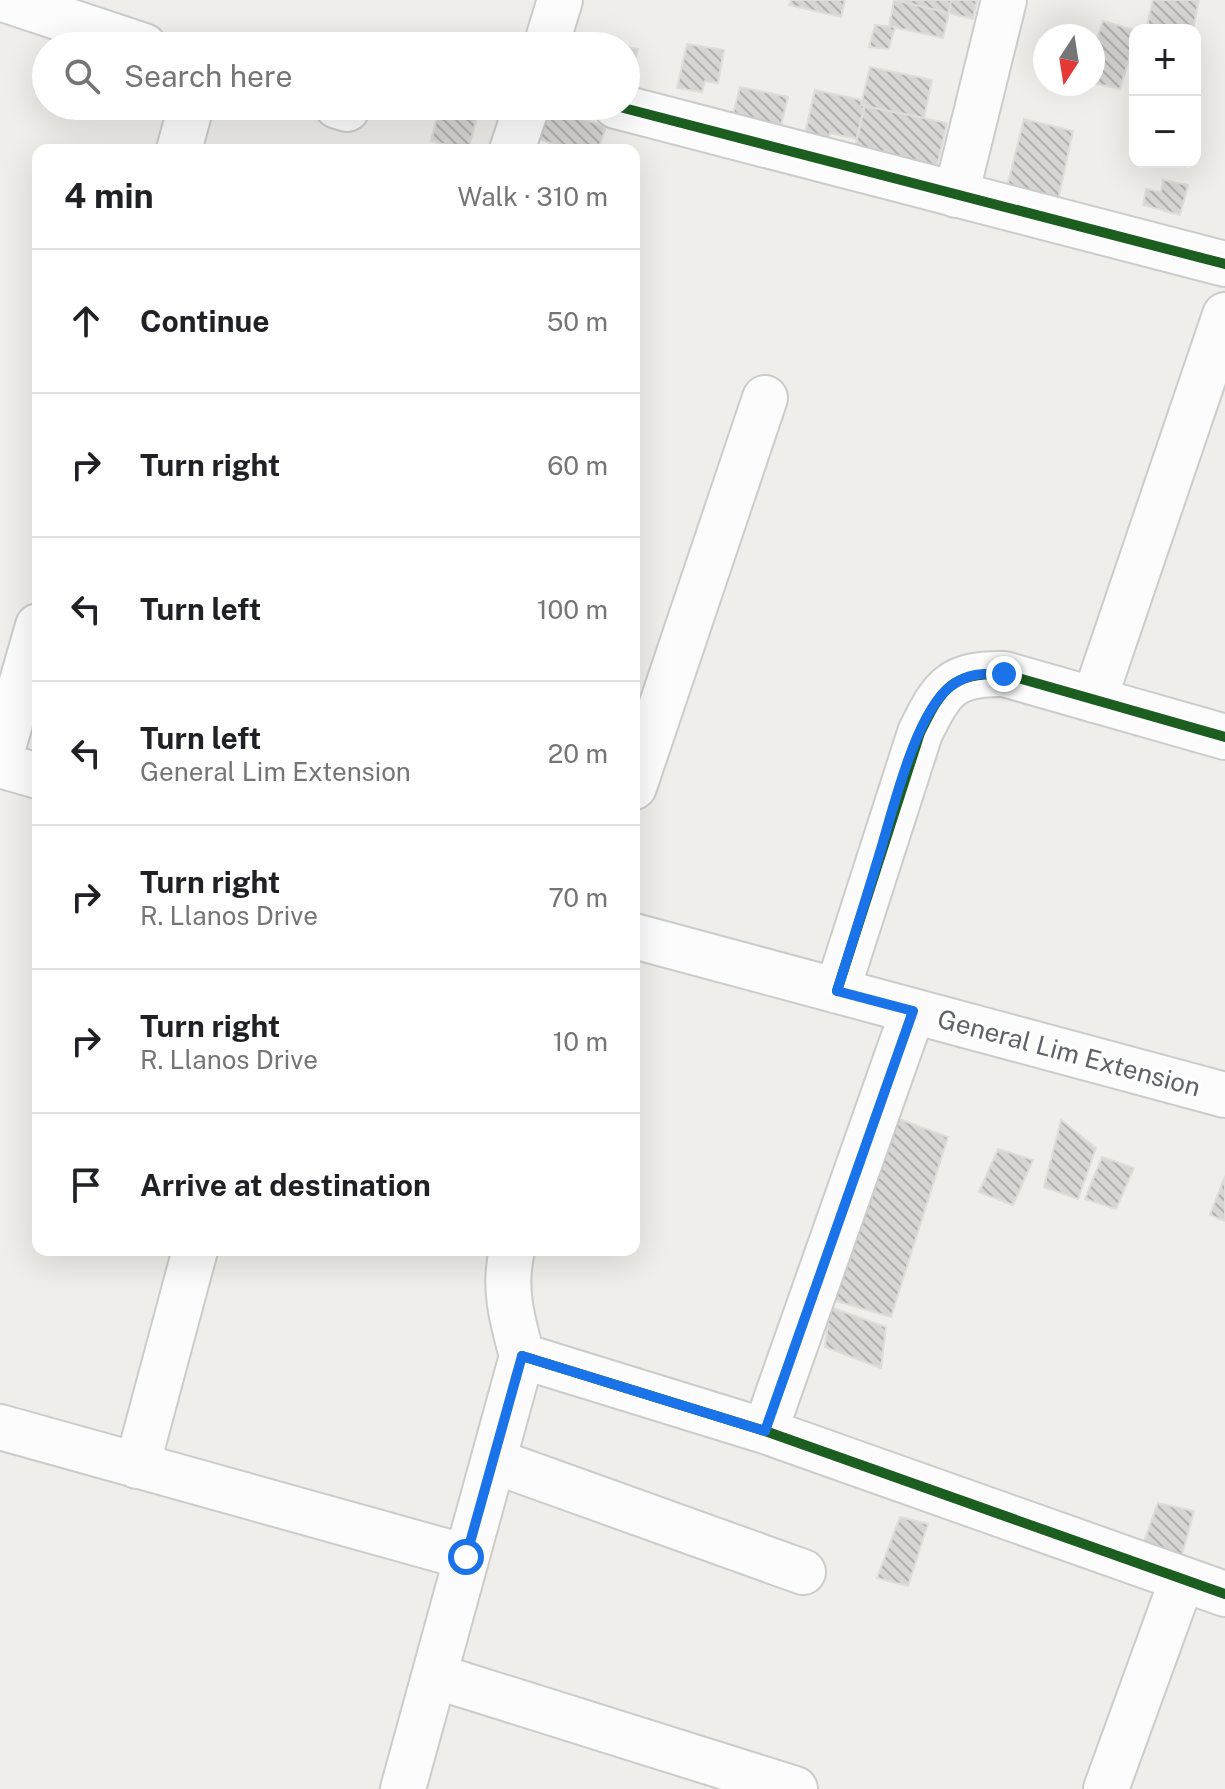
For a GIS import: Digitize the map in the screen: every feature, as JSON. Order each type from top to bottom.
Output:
[{"type":"street","points":[[6,0],[102,32]]},
{"type":"street","points":[[550,32],[560,0]]},
{"type":"street","points":[[956,195],[1004,0]]},
{"type":"street","points":[[640,112],[1225,264]]},
{"type":"street","points":[[181,144],[187,120]]},
{"type":"street","points":[[514,144],[522,120]]},
{"type":"street","points":[[1094,700],[1225,315]]},
{"type":"street","points":[[640,769],[765,398]]},
{"type":"street","points":[[0,758],[32,647]]},
{"type":"street","points":[[837,991],[906,770],[936,701],[951,685],[975,673],[1004,674],[1225,737]]},
{"type":"street","points":[[0,765],[32,774]]},
{"type":"street","name":"General Lim Extension","points":[[640,938],[1225,1095]]},
{"type":"street","points":[[765,1431],[913,1011]]},
{"type":"street","points":[[137,1466],[193,1256]]},
{"type":"street","points":[[403,1789],[522,1356],[508,1304],[506,1285],[511,1256]]},
{"type":"street","points":[[522,1356],[765,1431],[1225,1594]]},
{"type":"street","points":[[0,1427],[466,1557]]},
{"type":"street","points":[[494,1461],[803,1572]]},
{"type":"street","points":[[1106,1789],[1182,1580]]},
{"type":"street","points":[[435,1676],[795,1789]]},
{"type":"building","points":[[791,0],[845,0],[841,17],[789,5]]},
{"type":"building","points":[[894,0],[949,13],[943,38],[889,26]]},
{"type":"building","points":[[894,0],[951,0],[949,13]]},
{"type":"building","points":[[951,0],[977,0],[973,19],[949,13]]},
{"type":"building","points":[[1153,0],[1199,0],[1194,24],[1147,24]]},
{"type":"building","points":[[1103,21],[1129,28],[1129,59],[1120,89],[1105,86],[1105,24],[1102,24]]},
{"type":"building","points":[[875,25],[895,27],[889,49],[869,47]]},
{"type":"building","points":[[687,44],[724,50],[718,83],[705,81],[702,92],[677,88]]},
{"type":"building","points":[[870,67],[932,80],[924,118],[861,105]]},
{"type":"building","points":[[740,87],[788,97],[780,130],[732,118]]},
{"type":"building","points":[[815,90],[866,101],[857,139],[830,133],[828,148],[803,142]]},
{"type":"building","points":[[864,106],[947,123],[936,171],[854,151]]},
{"type":"building","points":[[1024,119],[1073,131],[1058,200],[1006,191]]},
{"type":"building","points":[[436,120],[476,120],[470,144],[431,141]]},
{"type":"building","points":[[542,120],[585,120],[606,127],[600,144],[553,144],[536,138]]},
{"type":"building","points":[[1163,180],[1188,185],[1180,215],[1143,205],[1146,189],[1161,192]]},
{"type":"building","points":[[891,1116],[948,1137],[891,1317],[833,1300]]},
{"type":"building","points":[[1061,1120],[1096,1148],[1078,1199],[1044,1187]]},
{"type":"building","points":[[998,1149],[1033,1160],[1013,1205],[979,1192]]},
{"type":"building","points":[[1102,1157],[1134,1168],[1116,1209],[1085,1199]]},
{"type":"building","points":[[1225,1176],[1225,1221],[1210,1215]]},
{"type":"building","points":[[830,1307],[886,1327],[881,1368],[825,1347]]},
{"type":"building","points":[[1158,1503],[1194,1511],[1180,1562],[1142,1547]]},
{"type":"building","points":[[900,1517],[928,1524],[908,1586],[877,1578]]},
{"type":"cycle path","points":[[640,112],[1225,264]]},
{"type":"cycle path","points":[[837,991],[920,733],[942,694],[950,686],[972,676],[1004,674],[1225,737]]},
{"type":"cycle path","points":[[522,1356],[765,1431],[1225,1594]]},
{"type":"route","points":[[466,1557],[522,1356],[765,1431],[913,1011],[837,991],[906,770],[936,701],[951,685],[975,673],[1004,674]]}]
